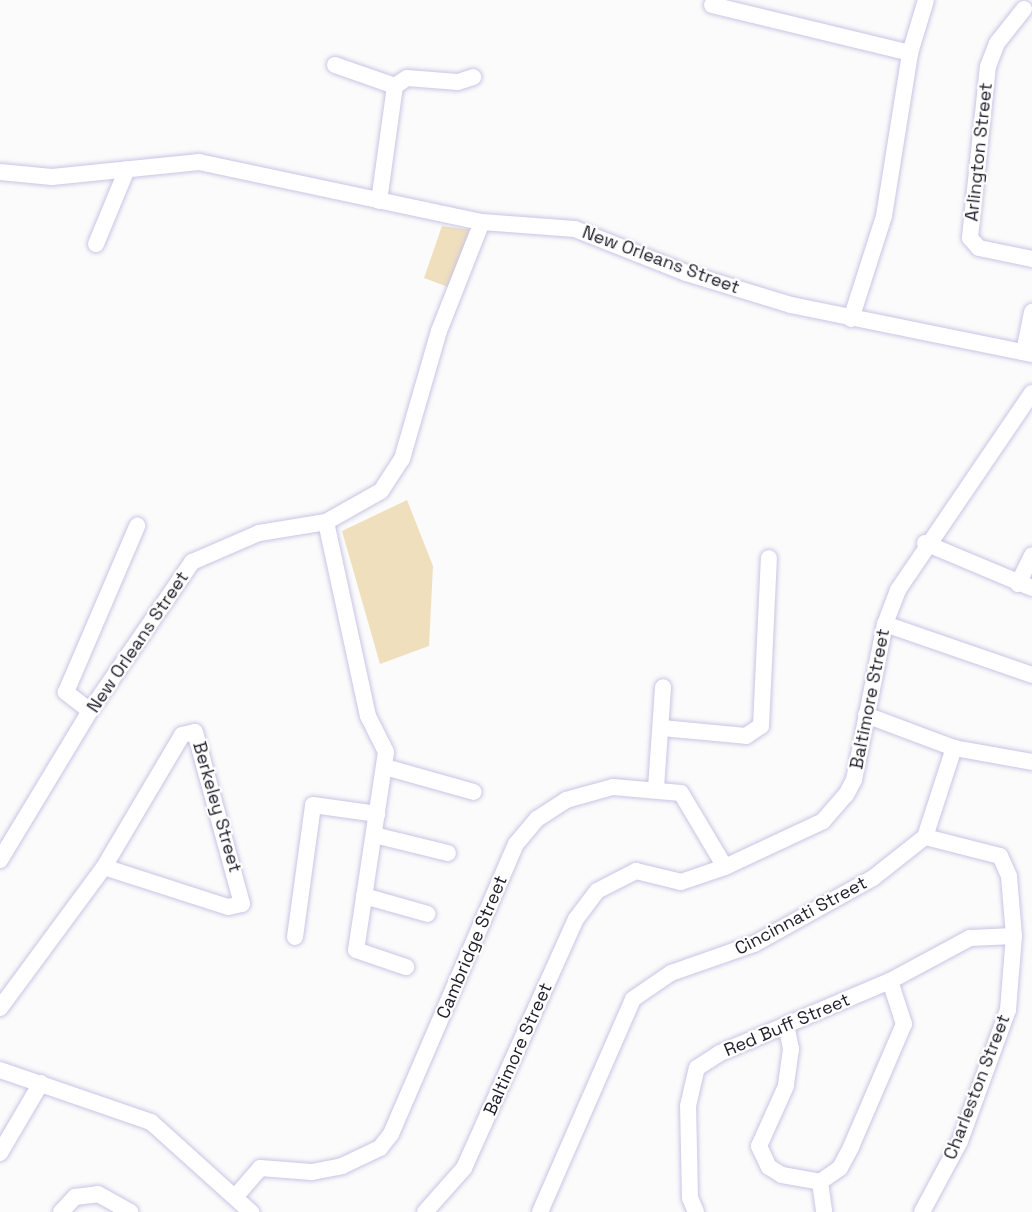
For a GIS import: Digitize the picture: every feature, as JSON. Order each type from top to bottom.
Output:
[{"type":"street","points":[[851,319],[884,216],[910,53],[926,0]]},
{"type":"street","points":[[712,5],[910,53]]},
{"type":"street","name":"Arlington Street","points":[[1023,8],[997,43],[988,66],[970,238],[980,248],[1032,259]]},
{"type":"street","points":[[335,65],[395,86]]},
{"type":"street","points":[[379,201],[395,86],[407,78],[458,82],[473,76]]},
{"type":"street","points":[[0,172],[52,177],[199,162],[482,222]]},
{"type":"street","points":[[96,244],[127,170]]},
{"type":"street","name":"New Orleans Street","points":[[0,860],[90,711],[192,562],[259,533],[326,522],[381,491],[402,459],[439,331],[482,222],[575,229],[686,273],[851,319],[1028,353]]},
{"type":"street","points":[[1028,353],[1032,312]]},
{"type":"street","name":"Baltimore Street","points":[[425,1212],[464,1168],[576,919],[597,891],[636,871],[681,882],[725,867],[823,821],[854,780],[885,624],[925,543],[1032,393]]},
{"type":"street","points":[[326,522],[368,716],[386,747],[385,767],[356,950],[406,967]]},
{"type":"street","points":[[90,711],[66,692],[137,526]]},
{"type":"street","points":[[925,543],[1025,586],[1032,555]]},
{"type":"street","points":[[662,728],[746,736],[761,726],[769,558]]},
{"type":"street","points":[[885,624],[1032,675]]},
{"type":"street","points":[[656,788],[662,728],[663,687]]},
{"type":"street","points":[[866,716],[954,748],[1032,762]]},
{"type":"street","name":"Berkeley Street","points":[[0,1008],[104,867],[183,735],[195,732],[242,904],[228,907],[104,867]]},
{"type":"street","points":[[925,837],[954,748]]},
{"type":"street","points":[[385,767],[474,792]]},
{"type":"street","name":"Cambridge Street","points":[[236,1196],[260,1168],[312,1172],[342,1166],[380,1148],[414,1084],[516,844],[537,819],[566,800],[613,786],[656,788],[681,793],[693,806],[725,867]]},
{"type":"street","points":[[295,937],[313,805],[377,814]]},
{"type":"street","points":[[374,835],[448,853]]},
{"type":"street","name":"Charleston Street","points":[[922,1212],[960,1141],[1008,1010],[1014,936],[1009,876],[1000,856],[925,837]]},
{"type":"street","name":"Cincinnati Street","points":[[540,1212],[633,999],[671,973],[754,944],[873,878],[925,837]]},
{"type":"street","points":[[364,896],[428,914]]},
{"type":"street","name":"Red Buff Street","points":[[696,1212],[690,1198],[688,1106],[697,1068],[786,1025],[890,981],[970,938],[1014,936]]},
{"type":"street","points":[[820,1182],[840,1167],[851,1147],[904,1024],[890,981]]},
{"type":"street","points":[[786,1025],[791,1049],[786,1086],[759,1146],[776,1171],[820,1182]]},
{"type":"street","points":[[0,1070],[151,1122],[252,1212]]},
{"type":"street","points":[[0,1154],[41,1083]]},
{"type":"street","points":[[820,1182],[824,1212]]},
{"type":"street","points":[[61,1212],[75,1197],[99,1194],[130,1212]]},
{"type":"shaded area","points":[[442,226],[472,230],[448,287],[424,278]]},
{"type":"shaded area","points":[[407,500],[433,566],[429,646],[380,664],[342,531]]}]
